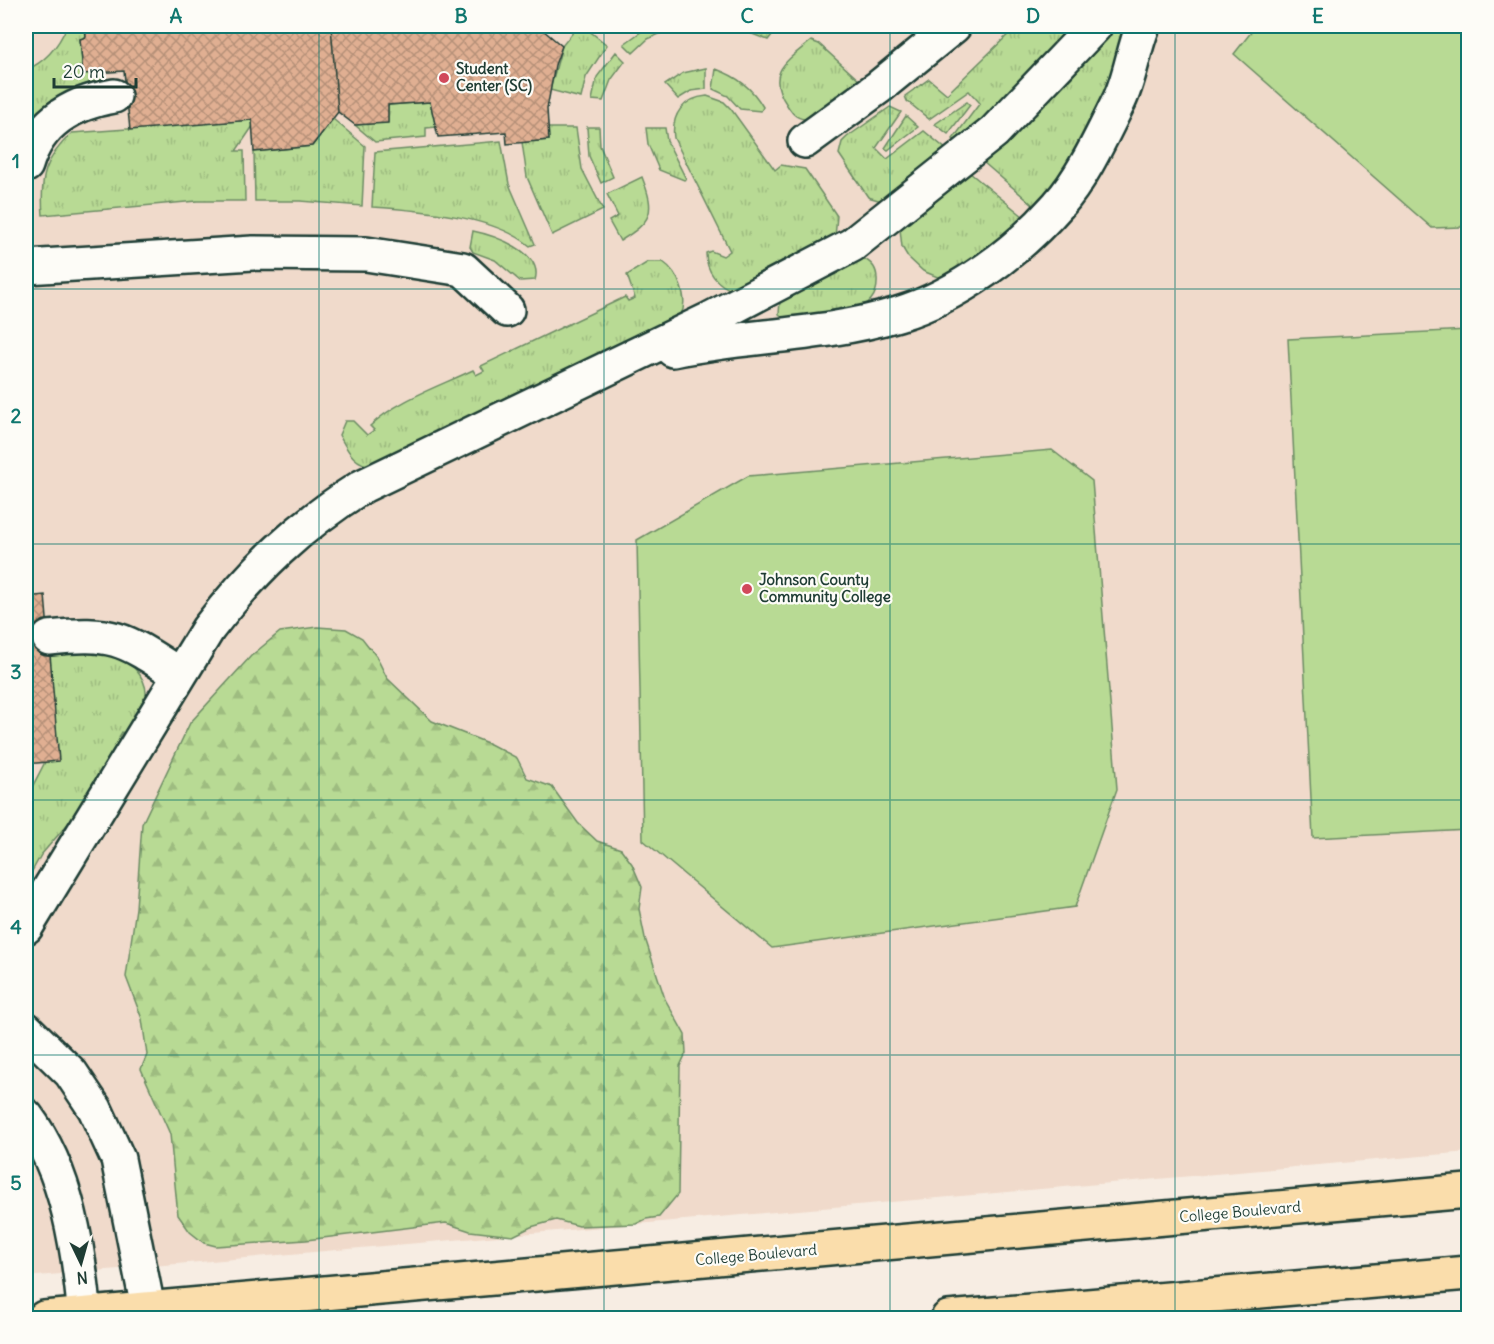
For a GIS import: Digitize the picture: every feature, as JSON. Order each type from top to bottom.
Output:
[{"type":"main road","name":"College Boulevard","points":[[44,1318],[150,1314],[1468,1191]]},
{"type":"main road","points":[[948,1318],[1468,1273]]},
{"type":"street","points":[[806,141],[879,87],[954,26]]},
{"type":"street","points":[[26,927],[178,674],[238,590],[275,551],[315,518],[363,486],[787,280],[871,232],[994,132],[1095,26]]},
{"type":"street","points":[[624,360],[720,341],[822,330],[898,314],[969,281],[1020,242],[1059,204],[1120,100],[1143,26]]},
{"type":"street","points":[[26,165],[33,145],[48,124],[67,110],[88,100],[114,96]]},
{"type":"street","points":[[26,260],[232,254],[366,254],[462,269],[507,309]]},
{"type":"street","points":[[48,638],[84,634],[110,636],[136,647],[178,674]]},
{"type":"street","points":[[26,1029],[70,1073],[100,1119],[118,1159],[150,1314]]},
{"type":"street","points":[[26,1116],[47,1149],[62,1185],[72,1227],[85,1317]]},
{"type":"shaded area","name":"Johnson County Community College","points":[[26,26],[1468,26],[1468,1152],[26,1277]]},
{"type":"green space","points":[[67,26],[85,26],[86,37],[80,39],[83,73],[102,73],[103,80],[79,86],[58,96],[40,110],[26,130],[26,70],[51,52]]},
{"type":"green space","points":[[578,26],[583,26],[607,45],[586,77],[581,98],[550,90],[562,46]]},
{"type":"green space","points":[[649,26],[675,27],[648,39],[633,53],[624,44]]},
{"type":"green space","points":[[743,26],[779,26],[768,40],[742,30]]},
{"type":"green space","points":[[1017,26],[1080,26],[964,145],[953,139],[980,103],[969,91],[929,119],[907,101],[905,96],[929,79],[947,94]]},
{"type":"green space","points":[[1256,26],[1468,26],[1468,218],[1461,227],[1432,228],[1234,54]]},
{"type":"green space","points":[[1119,29],[1128,36],[1118,79],[1040,211],[983,162],[1070,79],[1106,35]]},
{"type":"green space","points":[[811,41],[819,44],[862,83],[810,119],[802,119],[789,109],[781,94],[778,76],[781,68]]},
{"type":"green space","points":[[616,52],[625,61],[611,80],[603,101],[592,100],[597,77]]},
{"type":"green space","points":[[706,68],[706,89],[691,91],[678,99],[665,85],[683,73]]},
{"type":"green space","points":[[716,69],[738,80],[749,89],[763,107],[761,111],[740,109],[728,96],[713,89]]},
{"type":"green space","points":[[707,96],[724,102],[731,109],[775,170],[781,165],[805,169],[837,216],[835,237],[735,291],[718,282],[710,272],[706,253],[711,251],[723,256],[730,251],[674,138],[675,122],[680,109],[691,100]]},
{"type":"green space","points":[[430,102],[436,127],[426,128],[426,137],[375,142],[355,125],[388,122],[388,105]]},
{"type":"green space","points":[[967,102],[970,105],[948,134],[935,124]]},
{"type":"green space","points":[[890,107],[901,112],[876,148],[887,159],[924,131],[947,150],[885,202],[868,197],[839,154],[842,142],[847,137]]},
{"type":"green space","points":[[906,116],[918,127],[888,150],[885,148]]},
{"type":"green space","points":[[333,119],[365,146],[362,206],[300,201],[255,201],[254,152],[312,146]]},
{"type":"green space","points":[[252,120],[253,126],[236,151],[244,151],[245,201],[197,201],[43,215],[42,190],[46,170],[55,152],[72,133]]},
{"type":"green space","points":[[587,127],[599,127],[600,146],[613,177],[601,183],[589,156]]},
{"type":"green space","points":[[548,128],[576,128],[582,169],[603,210],[552,235],[527,177],[522,142],[549,140]]},
{"type":"green space","points":[[646,128],[665,128],[667,141],[686,179],[659,170],[648,144]]},
{"type":"green space","points":[[501,141],[509,184],[535,244],[530,246],[497,228],[455,216],[372,207],[375,152]]},
{"type":"green space","points":[[970,173],[1024,217],[1027,222],[948,277],[940,278],[923,271],[908,257],[902,247],[900,229]]},
{"type":"green space","points":[[642,177],[649,199],[648,215],[639,228],[620,241],[609,221],[618,216],[607,194]]},
{"type":"green space","points":[[473,231],[504,241],[525,253],[536,270],[535,280],[520,281],[495,260],[473,252],[470,247]]},
{"type":"green space","points":[[862,258],[871,264],[877,275],[875,293],[868,303],[844,314],[829,316],[786,320],[779,314],[780,301]]},
{"type":"green space","points":[[648,262],[663,262],[673,272],[683,293],[681,315],[374,466],[361,463],[345,446],[339,435],[345,421],[353,421],[367,435],[374,430],[370,426],[381,417],[419,394],[473,370],[476,375],[484,371],[481,366],[625,297],[628,301],[635,298],[627,275]]},
{"type":"green space","points":[[1468,330],[1468,830],[1313,838],[1288,339]]},
{"type":"green space","points":[[1052,450],[1092,481],[1117,789],[1075,907],[772,948],[643,840],[637,540],[748,476]]},
{"type":"green space","points":[[317,627],[346,629],[362,638],[376,656],[387,678],[432,721],[490,744],[517,758],[527,778],[552,787],[578,823],[597,841],[621,849],[632,864],[642,887],[639,909],[645,938],[665,999],[685,1035],[686,1053],[680,1066],[678,1194],[659,1217],[646,1219],[636,1224],[579,1226],[556,1220],[531,1227],[513,1236],[470,1231],[446,1223],[306,1240],[216,1246],[204,1243],[190,1232],[178,1215],[170,1134],[141,1069],[147,1055],[142,1019],[126,977],[136,908],[142,824],[190,723],[251,656],[280,632]]},
{"type":"green space","points":[[99,651],[118,656],[135,668],[145,685],[144,706],[126,735],[122,732],[119,737],[123,739],[96,791],[41,855],[26,882],[26,799],[45,762],[50,656]]},
{"type":"building","points":[[85,26],[331,26],[338,112],[312,146],[254,152],[252,120],[130,130],[124,71],[83,74],[80,39],[86,37]]},
{"type":"building","name":"Student Center (SC)","points":[[331,26],[547,26],[543,30],[562,46],[555,65],[547,109],[549,140],[507,144],[506,132],[438,137],[430,102],[388,105],[388,123],[355,125],[338,112]]},
{"type":"building","points":[[45,595],[59,761],[26,764],[26,597]]},
{"type":"place","name":"Student Center (SC)","points":[[444,78]]},
{"type":"place","name":"Johnson County Community College","points":[[747,589]]}]
